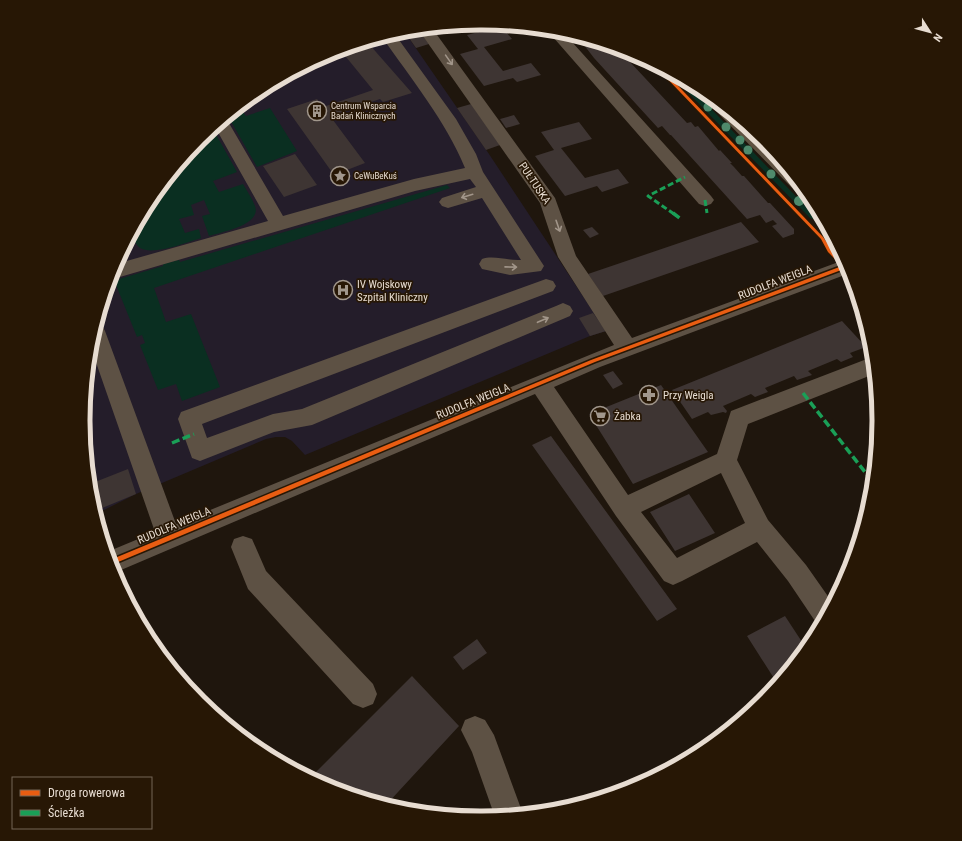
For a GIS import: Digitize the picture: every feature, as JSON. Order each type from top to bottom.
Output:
[{"type":"street","name":"PUŁTUSKA","points":[[430,33],[549,202],[567,257],[627,348]]},
{"type":"street","points":[[562,39],[705,200]]},
{"type":"street","points":[[392,41],[444,115],[468,154],[475,172],[534,266],[510,268],[488,264]]},
{"type":"street","points":[[224,127],[279,225]]},
{"type":"street","points":[[128,258],[279,225],[414,185],[475,172]]},
{"type":"street","points":[[448,202],[487,190]]},
{"type":"street","name":"RUDOLFA WEIGLA","points":[[116,560],[627,348],[841,268]]},
{"type":"street","points":[[546,286],[189,419],[200,451],[273,423],[304,418],[524,329],[563,311]]},
{"type":"street","points":[[99,341],[150,488],[169,537]]},
{"type":"street","points":[[822,610],[796,572],[760,528],[726,460],[739,418],[868,372]]},
{"type":"street","points":[[540,384],[624,508],[674,573],[760,528]]},
{"type":"street","points":[[624,508],[726,460]]},
{"type":"street","points":[[243,547],[257,580],[363,694]]},
{"type":"street","points":[[475,730],[484,745],[507,810]]},
{"type":"shaded area","name":"IV Wojskowy Szpital Kliniczny","points":[[408,37],[489,154],[606,331],[590,336],[305,455],[292,441],[285,437],[266,439],[136,494],[101,511],[94,471],[90,420],[94,370],[104,319],[120,271],[143,225],[156,204],[187,163],[224,127],[264,96],[308,70],[332,60],[380,43]]},
{"type":"green space","points":[[681,85],[700,97],[810,211],[816,220],[810,218]]},
{"type":"green space","points":[[270,108],[297,151],[257,167],[231,121],[242,111],[246,116]]},
{"type":"green space","points":[[216,134],[237,172],[213,181],[219,192],[243,184],[251,197],[256,213],[247,223],[239,227],[209,236],[202,216],[210,214],[204,200],[191,205],[194,215],[179,219],[185,233],[199,229],[201,238],[179,245],[153,250],[140,248],[135,241],[143,225],[171,183],[187,163]]},
{"type":"green space","points":[[447,185],[450,188],[154,288],[166,322],[191,314],[220,387],[182,401],[176,384],[158,390],[140,345],[145,343],[142,335],[137,337],[116,285],[119,279],[163,266],[163,264],[179,260],[180,262]]},
{"type":"building","points":[[485,30],[505,31],[512,39],[484,47],[503,71],[531,63],[541,75],[517,82],[513,78],[484,86],[460,54],[478,49],[467,35]]},
{"type":"building","points":[[422,35],[429,44],[416,48],[408,37]]},
{"type":"building","points":[[584,45],[607,51],[627,59],[687,123],[691,122],[695,127],[698,126],[742,176],[744,176],[794,229],[794,234],[783,238],[772,226],[777,224],[773,220],[766,223],[760,215],[747,219],[671,135],[662,126],[658,128]]},
{"type":"building","name":"Centrum Wsparcia Badań Klinicznych","points":[[371,46],[412,93],[383,102],[380,99],[359,106],[364,113],[357,115],[352,109],[330,116],[365,163],[334,175],[287,109],[317,99],[323,107],[373,90],[345,55]]},
{"type":"building","points":[[471,104],[500,145],[486,150],[457,108]]},
{"type":"building","points":[[514,115],[520,124],[506,128],[500,119]]},
{"type":"building","points":[[579,122],[592,139],[561,148],[585,178],[618,169],[629,183],[602,192],[597,186],[565,196],[535,156],[554,150],[541,132]]},
{"type":"building","points":[[295,154],[317,185],[284,197],[263,166]]},
{"type":"building","points":[[741,222],[759,242],[603,296],[588,274]]},
{"type":"building","points":[[592,227],[599,234],[590,238],[583,230]]},
{"type":"building","points":[[593,313],[606,331],[590,336],[579,318]]},
{"type":"building","points":[[842,321],[864,345],[865,348],[850,353],[853,357],[841,362],[837,359],[808,371],[812,375],[797,380],[794,376],[765,388],[768,392],[755,397],[751,394],[723,406],[727,411],[726,413],[723,412],[711,415],[708,412],[692,419],[672,390]]},
{"type":"building","points":[[613,371],[623,384],[613,389],[603,375]]},
{"type":"building","points":[[661,385],[708,452],[633,484],[589,414]]},
{"type":"building","points":[[551,436],[677,609],[657,621],[532,445]]},
{"type":"building","points":[[128,469],[136,494],[101,509],[96,482]]},
{"type":"building","points":[[689,494],[715,533],[675,551],[650,512]]},
{"type":"building","points":[[785,616],[802,642],[774,679],[747,636]]},
{"type":"building","points":[[477,639],[487,653],[463,670],[453,657]]},
{"type":"building","points":[[412,676],[459,726],[391,800],[355,790],[314,774]]},
{"type":"marked path","points":[[681,219],[648,196],[685,177]]},
{"type":"marked path","points":[[705,200],[707,213]]},
{"type":"marked path","points":[[803,393],[867,475]]},
{"type":"marked path","points":[[172,443],[194,434]]},
{"type":"cycle path","points":[[668,78],[822,238],[835,256]]},
{"type":"cycle path","points":[[116,560],[593,361],[841,268]]},
{"type":"place","name":"Centrum Wsparcia Badań Klinicznych","points":[[317,111]]},
{"type":"place","name":"CeWuBeKuś","points":[[340,176]]},
{"type":"place","name":"IV Wojskowy Szpital Kliniczny","points":[[343,290]]},
{"type":"place","name":"Przy Weigla","points":[[649,395]]},
{"type":"place","name":"Żabka","points":[[600,416]]}]
